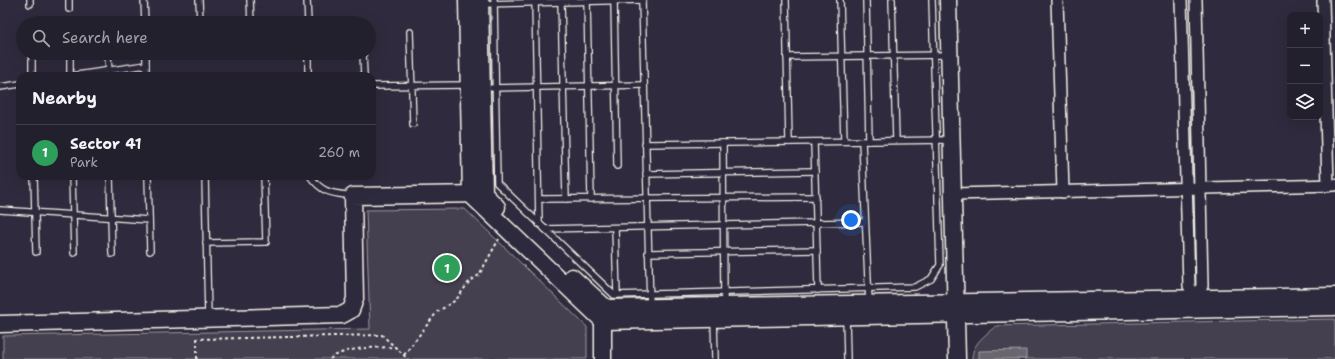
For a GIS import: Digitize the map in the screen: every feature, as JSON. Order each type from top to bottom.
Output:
[{"type":"street","points":[[948,0],[941,55],[944,140],[953,194],[957,359]]},
{"type":"street","points":[[1057,0],[1062,192]]},
{"type":"street","points":[[1181,0],[1189,286],[1196,298]]},
{"type":"street","points":[[1196,0],[1202,286],[1196,298]]},
{"type":"street","points":[[953,194],[1332,185],[1323,0]]},
{"type":"street","points":[[483,2],[482,87],[478,194],[505,227],[604,314],[714,319],[846,317],[956,309],[1196,298],[1335,296]]},
{"type":"street","points":[[0,324],[342,315],[351,310],[355,300],[353,196],[478,194],[604,314],[603,359]]},
{"type":"street","points":[[604,314],[650,301],[868,296],[956,309],[1335,307]]},
{"type":"lane","points":[[69,0],[69,9]]},
{"type":"lane","points":[[144,0],[145,16]]},
{"type":"lane","points":[[199,0],[200,16]]},
{"type":"lane","points":[[250,0],[251,16]]},
{"type":"lane","points":[[308,0],[308,16]]},
{"type":"lane","points":[[482,87],[497,183],[614,295],[650,301],[642,0],[587,2],[483,2]]},
{"type":"lane","points":[[786,0],[789,142]]},
{"type":"lane","points":[[840,0],[844,141]]},
{"type":"lane","points":[[866,0],[869,141]]},
{"type":"lane","points":[[892,0],[896,140]]},
{"type":"lane","points":[[787,57],[941,55],[932,0]]},
{"type":"lane","points":[[535,1],[539,224]]},
{"type":"lane","points":[[614,1],[616,166]]},
{"type":"lane","points":[[561,2],[566,199]]},
{"type":"lane","points":[[587,2],[591,199]]},
{"type":"lane","points":[[410,32],[413,124]]},
{"type":"lane","points":[[32,60],[32,72]]},
{"type":"lane","points":[[70,60],[70,72]]},
{"type":"lane","points":[[108,60],[109,72]]},
{"type":"lane","points":[[146,60],[146,72]]},
{"type":"lane","points":[[308,60],[308,72]]},
{"type":"lane","points":[[363,60],[364,72]]},
{"type":"lane","points":[[114,72],[146,65]]},
{"type":"lane","points":[[0,86],[16,84]]},
{"type":"lane","points":[[376,86],[536,87],[644,85]]},
{"type":"lane","points":[[646,144],[944,140],[940,265],[931,279],[915,287],[868,296],[818,290],[724,299],[723,143]]},
{"type":"lane","points":[[862,141],[868,296]]},
{"type":"lane","points":[[814,142],[818,290]]},
{"type":"lane","points":[[646,174],[815,171]]},
{"type":"lane","points":[[34,180],[36,252]]},
{"type":"lane","points":[[72,180],[74,253]]},
{"type":"lane","points":[[110,180],[112,254]]},
{"type":"lane","points":[[148,180],[150,250]]},
{"type":"lane","points":[[205,180],[208,318]]},
{"type":"lane","points":[[206,243],[266,242],[264,180]]},
{"type":"lane","points":[[313,180],[317,187],[332,194],[353,196]]},
{"type":"lane","points":[[539,199],[816,197]]},
{"type":"lane","points":[[0,210],[149,220]]},
{"type":"lane","points":[[545,229],[648,228],[865,222]]},
{"type":"lane","points":[[615,228],[617,295]]},
{"type":"lane","points":[[648,253],[817,250]]},
{"type":"lane","points":[[846,317],[847,359]]},
{"type":"lane","points":[[714,319],[715,359]]},
{"type":"path","points":[[404,355],[437,312],[456,300],[469,282],[479,275],[505,227]]},
{"type":"path","points":[[197,359],[196,340],[382,335],[408,359]]},
{"type":"path","points":[[330,359],[334,356],[356,350],[396,347]]},
{"type":"shaded area","points":[[465,209],[587,327],[587,359],[3,359],[3,336],[370,329],[366,210]]},
{"type":"shaded area","points":[[1335,319],[1335,359],[972,359],[974,349],[977,344],[996,326]]},
{"type":"shaded area","points":[[1026,350],[1026,359],[979,359],[979,351]]},
{"type":"place","name":"Sector 41","points":[[447,268]]}]
